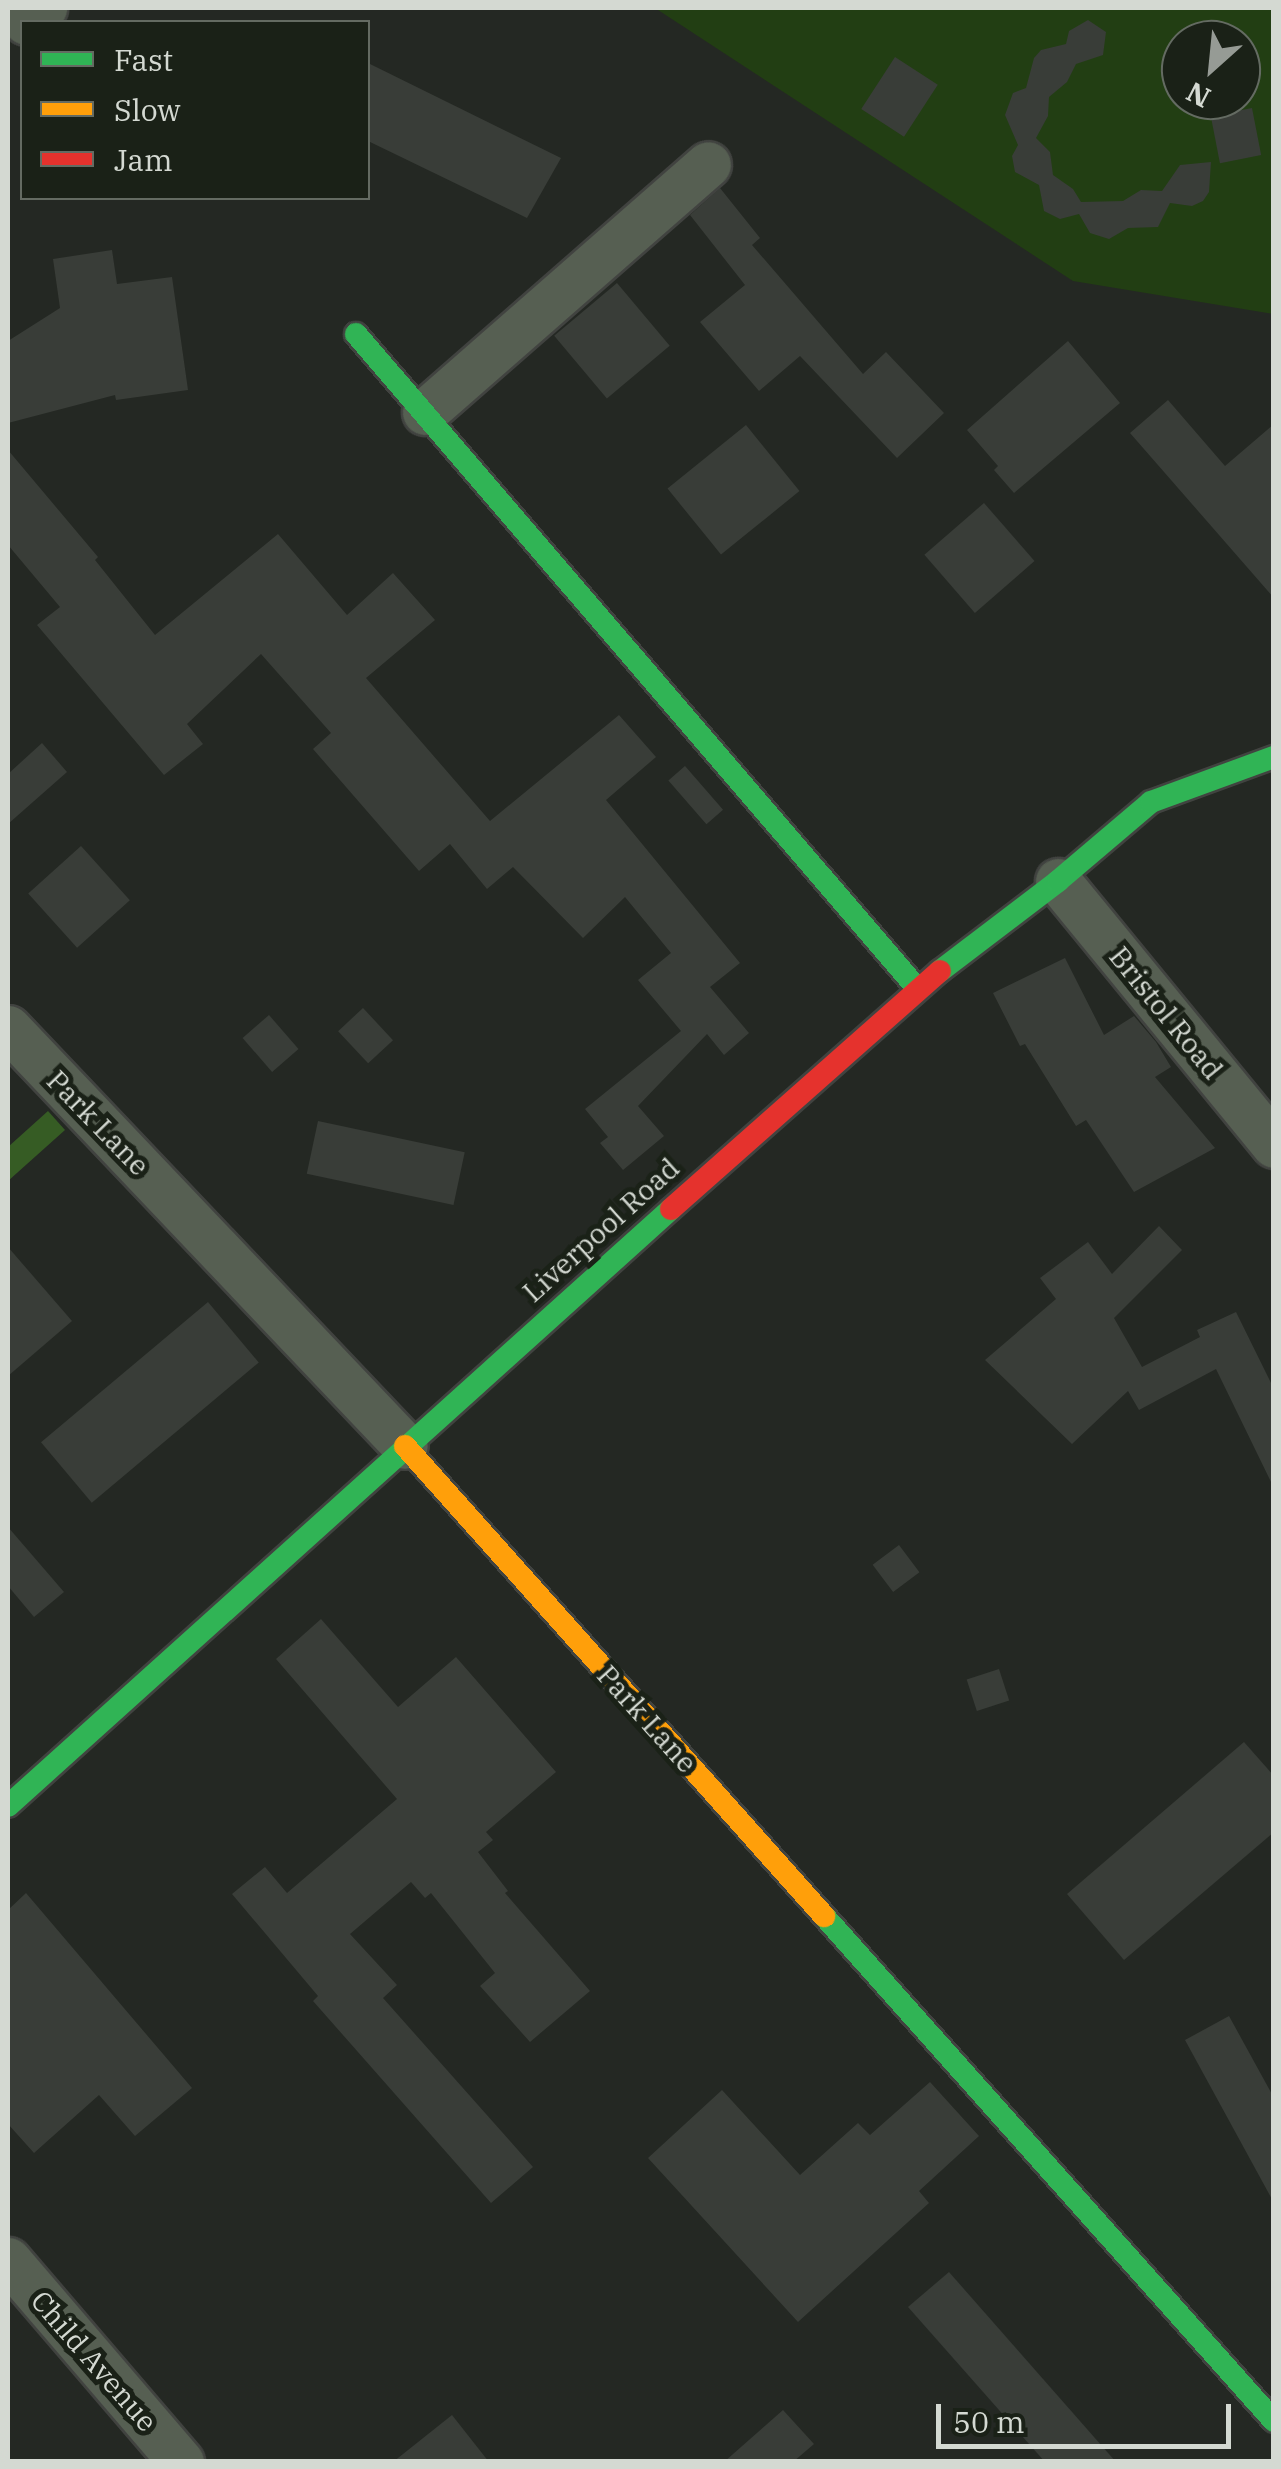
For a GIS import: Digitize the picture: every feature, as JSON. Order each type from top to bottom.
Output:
[{"type":"street","points":[[425,412],[708,164]]},
{"type":"street","points":[[356,334],[917,988]]},
{"type":"street","name":"Liverpool Road","points":[[8,1806],[917,988],[1058,881],[1151,802],[1274,757]]},
{"type":"street","name":"Bristol Road","points":[[1058,881],[1274,1145]]},
{"type":"street","name":"Park Lane","points":[[8,1028],[405,1446],[1274,2422]]},
{"type":"street","name":"Child Avenue","points":[[8,2260],[182,2462]]},
{"type":"shaded area","points":[[655,8],[1273,8],[1273,314],[1073,281]]},
{"type":"shaded area","points":[[48,1111],[65,1130],[8,1181],[8,1147]]},
{"type":"building","points":[[1088,20],[1106,32],[1103,55],[1076,64],[1067,82],[1049,97],[1048,116],[1036,138],[1050,152],[1053,175],[1073,189],[1081,202],[1123,201],[1141,190],[1162,191],[1180,165],[1211,162],[1209,192],[1203,201],[1192,206],[1170,203],[1158,227],[1128,228],[1109,239],[1090,233],[1079,214],[1060,219],[1044,211],[1039,185],[1015,172],[1012,156],[1018,145],[1005,115],[1013,93],[1026,88],[1034,58],[1041,50],[1066,44],[1069,31]]},
{"type":"building","points":[[895,57],[938,85],[904,137],[861,109]]},
{"type":"building","points":[[370,64],[561,158],[527,218],[370,142]]},
{"type":"building","points":[[1212,120],[1254,120],[1261,155],[1220,163]]},
{"type":"building","points":[[720,188],[760,238],[752,245],[863,374],[886,352],[944,413],[897,458],[800,356],[759,391],[700,322],[745,285],[690,215]]},
{"type":"building","points":[[112,250],[117,284],[172,277],[188,390],[116,400],[115,395],[8,423],[8,341],[60,308],[53,259]]},
{"type":"building","points":[[617,283],[670,346],[607,399],[554,336]]},
{"type":"building","points":[[1068,341],[1120,403],[1014,493],[994,470],[998,466],[967,430]]},
{"type":"building","points":[[1168,400],[1225,466],[1274,424],[1274,598],[1130,433]]},
{"type":"building","points":[[746,425],[799,491],[721,555],[668,489]]},
{"type":"building","points":[[8,450],[98,557],[95,560],[155,635],[278,534],[347,615],[393,573],[435,620],[366,678],[490,821],[619,715],[656,757],[606,800],[740,963],[710,987],[749,1033],[724,1055],[707,1034],[638,1106],[664,1136],[623,1170],[600,1143],[608,1137],[585,1109],[681,1031],[638,980],[671,953],[625,897],[583,938],[513,867],[487,889],[450,844],[419,871],[313,749],[331,733],[261,654],[187,724],[203,744],[164,775],[37,625],[60,607],[8,545]]},
{"type":"building","points":[[984,503],[1035,561],[975,613],[924,555]]},
{"type":"building","points":[[42,743],[67,772],[8,824],[8,774]]},
{"type":"building","points":[[685,766],[723,810],[706,824],[668,780]]},
{"type":"building","points":[[81,846],[130,900],[77,948],[28,894]]},
{"type":"building","points":[[1065,958],[1104,1035],[1134,1016],[1156,1042],[1171,1067],[1155,1077],[1215,1148],[1134,1192],[1086,1120],[1076,1126],[1025,1044],[1020,1046],[993,993]]},
{"type":"building","points":[[363,1008],[393,1040],[368,1063],[338,1031]]},
{"type":"building","points":[[269,1015],[299,1049],[272,1072],[243,1038]]},
{"type":"building","points":[[318,1121],[465,1152],[453,1205],[307,1174]]},
{"type":"building","points":[[1159,1226],[1182,1250],[1114,1318],[1142,1367],[1200,1337],[1197,1330],[1236,1312],[1274,1389],[1274,1488],[1216,1369],[1139,1410],[1128,1391],[1072,1444],[985,1360],[1056,1299],[1040,1278],[1088,1242],[1112,1274]]},
{"type":"building","points":[[8,1247],[72,1321],[8,1376]]},
{"type":"building","points":[[208,1302],[259,1363],[92,1503],[41,1442]]},
{"type":"building","points":[[8,1527],[64,1592],[34,1617],[8,1586]]},
{"type":"building","points":[[899,1545],[919,1572],[893,1592],[873,1565]]},
{"type":"building","points":[[321,1619],[398,1707],[456,1657],[556,1772],[486,1832],[493,1840],[478,1852],[508,1891],[505,1893],[590,1991],[530,2042],[480,1986],[495,1973],[431,1893],[425,1898],[411,1882],[350,1934],[397,1985],[383,1998],[533,2167],[491,2203],[313,2001],[318,1996],[232,1894],[265,1867],[287,1893],[397,1799],[276,1659]]},
{"type":"building","points":[[999,1669],[1009,1700],[977,1711],[967,1680]]},
{"type":"building","points":[[1244,1742],[1274,1776],[1274,1832],[1124,1960],[1067,1894]]},
{"type":"building","points":[[26,1893],[192,2088],[135,2136],[99,2095],[34,2153],[8,2124],[8,1910]]},
{"type":"building","points":[[1229,2016],[1274,2098],[1274,2203],[1185,2040]]},
{"type":"building","points":[[930,2082],[979,2136],[919,2191],[929,2203],[798,2322],[648,2158],[722,2090],[800,2175],[858,2123],[870,2135]]},
{"type":"building","points":[[949,2272],[1116,2462],[1045,2462],[908,2307]]},
{"type":"building","points":[[783,2410],[814,2444],[793,2462],[724,2462]]},
{"type":"building","points":[[452,2415],[489,2462],[393,2462]]},
{"type":"traffic: fast","points":[[356,334],[917,988]]},
{"type":"traffic: fast","points":[[940,971],[1058,881],[1151,802],[1274,757]]},
{"type":"traffic: fast","points":[[8,1806],[671,1209]]},
{"type":"traffic: fast","points":[[824,1916],[1274,2421]]},
{"type":"traffic: slow","points":[[405,1446],[824,1916]]},
{"type":"traffic: jam","points":[[671,1209],[940,971]]}]
